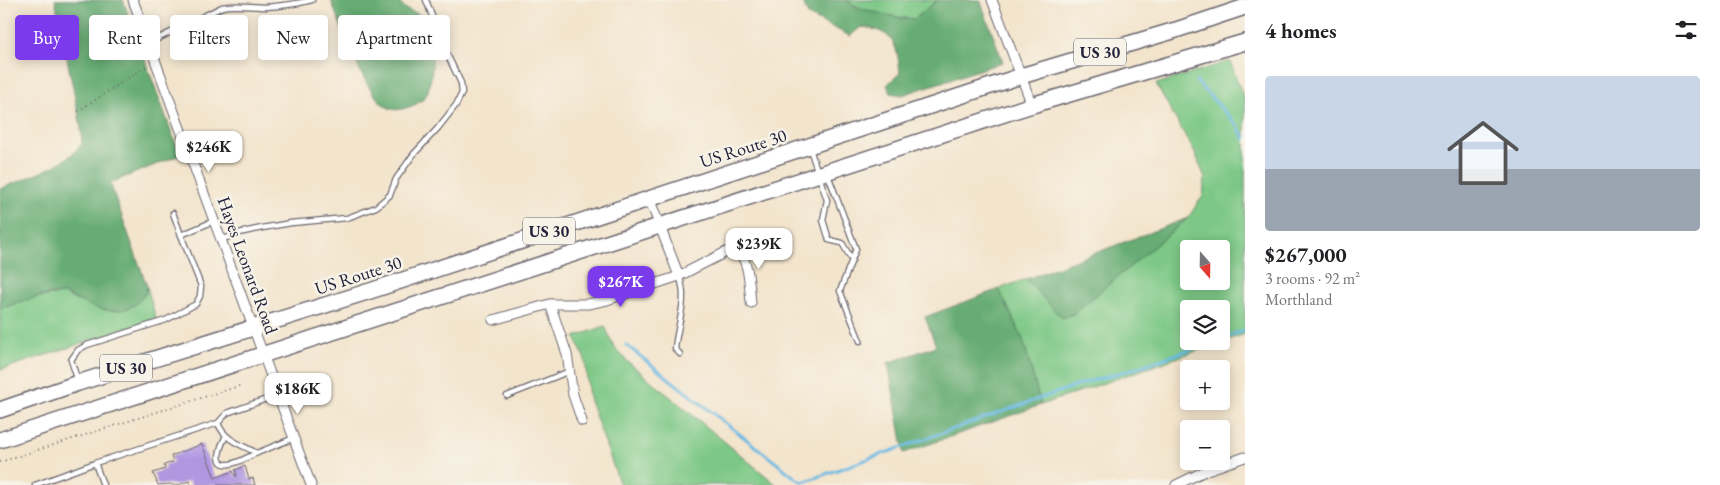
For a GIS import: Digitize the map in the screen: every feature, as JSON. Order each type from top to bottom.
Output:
[{"type":"highway","name":"US Route 30","points":[[254,328],[1021,76],[1176,30],[1245,6]]},
{"type":"highway","name":"US 30","points":[[0,440],[1032,105],[1245,42]]},
{"type":"highway","name":"US 30","points":[[0,410],[78,383],[254,328]]},
{"type":"street","name":"Hayes Leonard Road","points":[[133,0],[139,15]]},
{"type":"street","points":[[992,0],[1032,105]]},
{"type":"street","name":"Hayes Leonard Road","points":[[156,61],[311,485]]},
{"type":"street","points":[[649,198],[679,276]]},
{"type":"street","points":[[493,320],[550,304],[588,304],[607,300],[679,276],[730,250],[737,249],[743,255],[746,263],[751,303]]},
{"type":"street","points":[[550,304],[567,354],[573,395],[582,421]]},
{"type":"street","points":[[1176,485],[1207,470],[1245,457]]},
{"type":"lane","points":[[160,38],[222,7],[230,5],[265,7],[312,0]]},
{"type":"lane","points":[[221,240],[239,233],[262,228],[291,223],[347,218],[376,207],[390,195],[396,178],[456,105],[462,93],[461,83],[444,48],[426,0]]},
{"type":"lane","points":[[809,146],[856,250],[840,291],[860,341]]},
{"type":"lane","points":[[822,173],[827,200],[823,220],[830,240],[842,242],[852,260]]},
{"type":"lane","points":[[78,383],[71,360],[78,350],[88,345],[166,320],[196,304],[200,296],[201,286],[173,213]]},
{"type":"lane","points":[[181,235],[214,221]]},
{"type":"lane","points":[[679,276],[684,286],[683,304],[675,349],[680,354]]},
{"type":"lane","points":[[507,396],[548,378],[570,371]]},
{"type":"lane","points":[[36,485],[95,463],[218,423],[227,413],[278,395]]},
{"type":"lane","points":[[218,423],[221,432],[232,441],[256,452]]},
{"type":"lane","points":[[226,436],[219,451],[221,461],[224,464],[230,464],[294,438]]},
{"type":"lane","points":[[95,463],[103,485]]},
{"type":"path","points":[[78,111],[156,61]]},
{"type":"path","points":[[0,462],[242,385]]},
{"type":"green space","points":[[55,0],[123,0],[129,15],[89,15],[89,60],[145,60],[180,155],[110,183],[147,286],[142,298],[126,309],[113,311],[99,309],[67,295],[56,294],[31,298],[0,309],[0,189],[55,165],[82,144],[81,127],[67,60],[79,60],[79,15],[58,15]]},
{"type":"green space","points":[[331,0],[398,0],[401,5],[419,15],[338,15],[338,19]]},
{"type":"green space","points":[[802,0],[846,0],[858,8],[901,18],[915,19],[937,0],[980,0],[1003,62],[902,95],[891,93],[887,85],[900,73],[895,46],[887,35],[861,27],[850,36],[808,15]]},
{"type":"green space","points":[[846,0],[937,0],[915,19],[888,16],[862,8]]},
{"type":"green space","points":[[355,60],[432,60],[427,94],[418,103],[398,110],[387,107],[379,100],[370,89]]},
{"type":"green space","points":[[1230,61],[1245,102],[1245,334],[1230,339],[1230,300],[1180,300],[1180,350],[1199,350],[1041,405],[1023,340],[999,289],[1026,279],[1062,318],[1073,314],[1188,218],[1203,195],[1205,178],[1196,155],[1156,84]]},
{"type":"green space","points":[[1188,218],[1073,314],[1062,318],[1026,279]]},
{"type":"green space","points":[[147,286],[156,319],[0,370],[0,309],[30,298],[64,294],[77,301],[145,295]]},
{"type":"green space","points":[[999,289],[1023,340],[1041,405],[904,453],[888,363],[936,346],[925,317]]},
{"type":"green space","points":[[605,326],[614,347],[627,361],[777,485],[620,485],[589,398],[585,360],[575,337]]},
{"type":"building","points":[[202,444],[215,478],[233,471],[235,476],[237,476],[235,470],[245,466],[249,479],[253,478],[255,485],[191,485],[189,481],[178,485],[158,485],[153,473],[165,469],[164,465],[173,462],[171,456]]},
{"type":"waterway","points":[[1196,81],[1237,125],[1245,139]]},
{"type":"waterway","points":[[1230,336],[1245,330]]},
{"type":"waterway","points":[[626,345],[803,482],[1081,384],[1189,350]]}]
